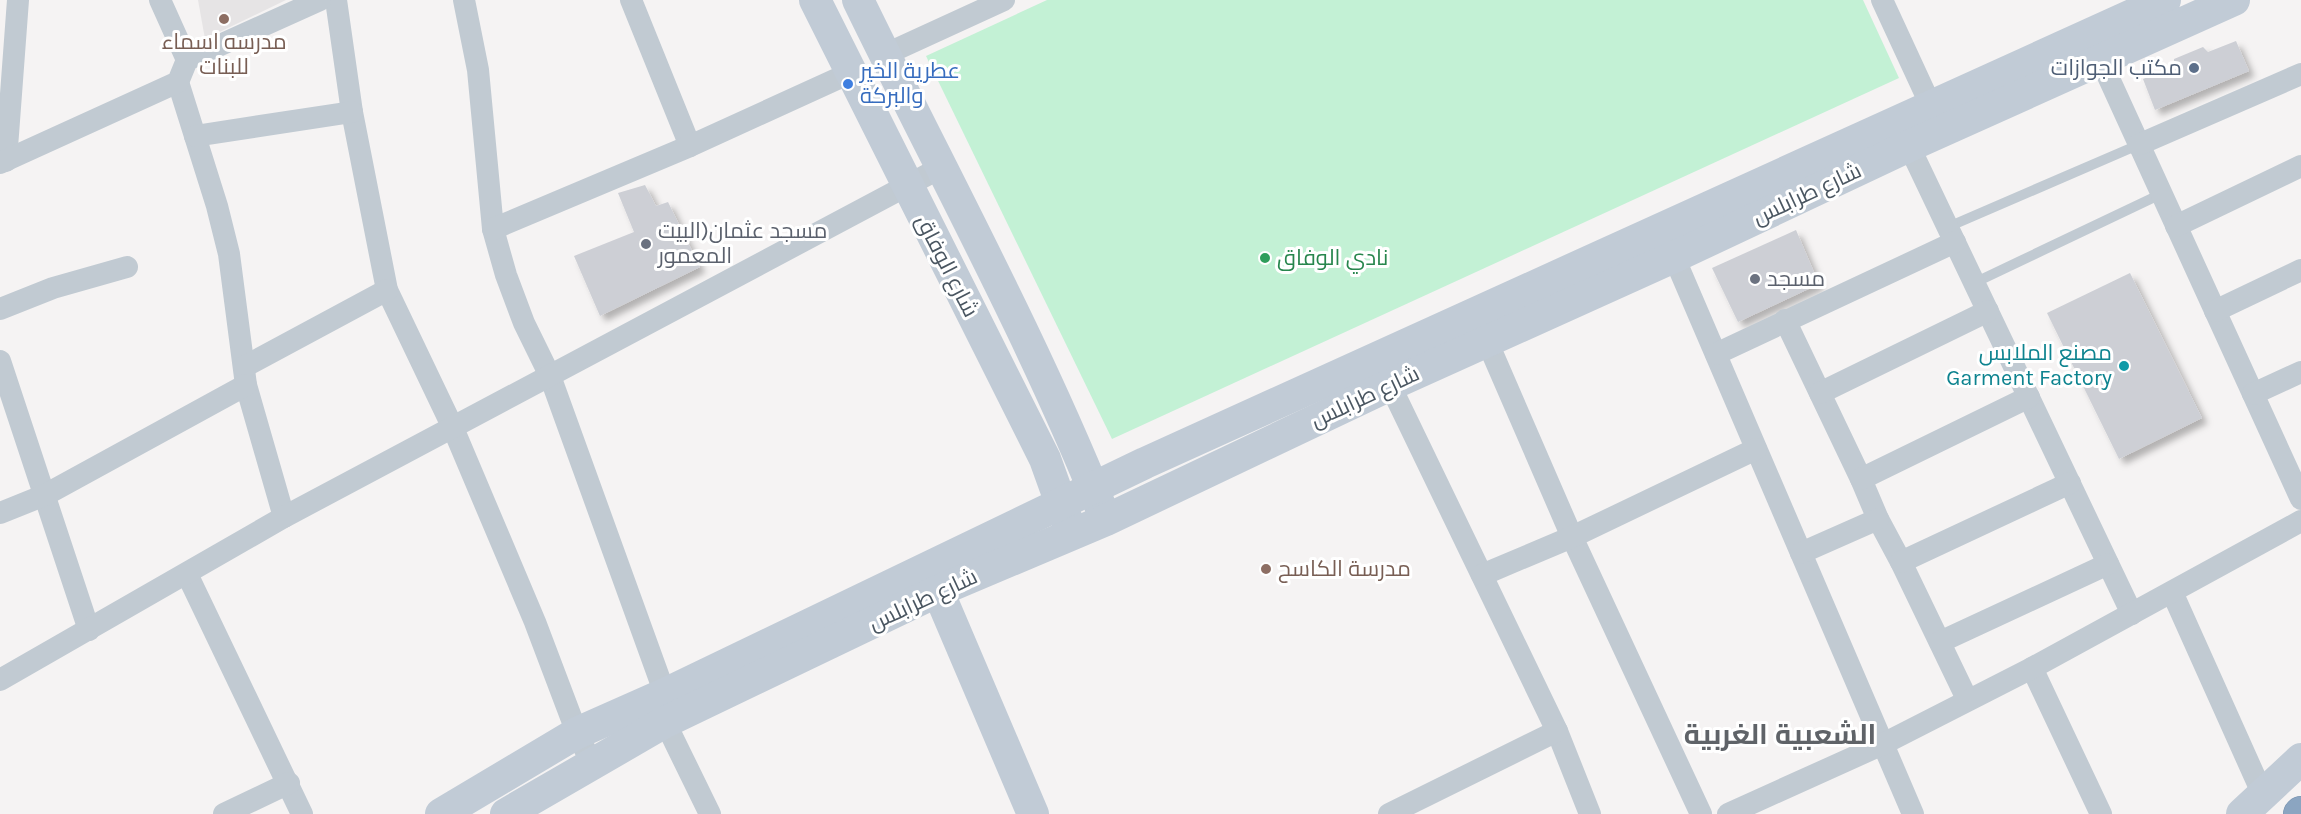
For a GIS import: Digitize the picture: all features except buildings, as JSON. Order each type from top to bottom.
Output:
[{"type":"main road","name":"شارع الوفاق","points":[[814,0],[1045,459],[1072,534]]},
{"type":"main road","name":"شارع الوفاق","points":[[858,0],[942,167],[1070,433],[1106,520]]},
{"type":"main road","name":"شارع طرابلس","points":[[441,814],[577,733],[665,708],[1106,520],[1390,385],[1674,257],[1909,146],[1937,119],[2165,0]]},
{"type":"main road","name":"شارع طرابلس","points":[[506,814],[592,764],[665,708],[1010,526],[1144,463],[1937,119],[2101,61],[2234,0]]},
{"type":"main road","points":[[1070,433],[1079,444],[1102,460],[1116,464],[1144,463]]},
{"type":"main road","points":[[1010,526],[1032,505],[1044,475],[1045,459]]},
{"type":"main road","points":[[938,591],[1033,814]]},
{"type":"main road","points":[[2252,805],[2301,759]]},
{"type":"street","points":[[18,0],[3,162],[178,82]]},
{"type":"street","points":[[160,0],[187,60]]},
{"type":"street","points":[[284,518],[245,376],[229,254],[217,206],[178,82],[187,60],[320,0]]},
{"type":"street","points":[[336,0],[352,112],[387,290],[453,428],[535,622],[577,733],[592,764]]},
{"type":"street","points":[[464,0],[478,70],[493,229],[515,302],[550,376],[665,708],[710,814]]},
{"type":"street","points":[[631,0],[690,146]]},
{"type":"street","points":[[884,55],[1004,0]]},
{"type":"street","points":[[1882,0],[1937,119]]},
{"type":"street","points":[[2101,61],[2253,394],[2298,484]]},
{"type":"street","points":[[493,229],[690,146],[850,73]]},
{"type":"street","points":[[2138,145],[2301,74]]},
{"type":"street","points":[[195,136],[352,112]]},
{"type":"street","points":[[1909,146],[2132,614]]},
{"type":"street","points":[[2176,225],[2301,166]]},
{"type":"street","points":[[0,680],[284,518],[942,167]]},
{"type":"street","points":[[1716,354],[1952,235]]},
{"type":"street","points":[[1674,257],[1913,814]]},
{"type":"street","points":[[0,309],[53,288],[127,267]]},
{"type":"street","points":[[2215,311],[2301,270]]},
{"type":"street","points":[[0,513],[45,495],[387,290]]},
{"type":"street","points":[[1820,393],[1988,311]]},
{"type":"street","points":[[1785,320],[1878,519],[1967,699]]},
{"type":"street","points":[[1487,341],[1572,537],[1701,814]]},
{"type":"street","points":[[0,361],[89,630]]},
{"type":"street","points":[[2253,394],[2301,372]]},
{"type":"street","points":[[1390,385],[1557,731],[1590,814]]},
{"type":"street","points":[[1861,479],[2029,397]]},
{"type":"street","points":[[1482,575],[1572,537],[1756,449]]},
{"type":"street","points":[[1901,562],[2070,483]]},
{"type":"street","points":[[1801,553],[1878,519]]},
{"type":"street","points":[[1728,814],[1883,744],[1967,699],[2032,668],[2301,521]]},
{"type":"street","points":[[1940,642],[2108,564]]},
{"type":"street","points":[[187,574],[302,814]]},
{"type":"street","points":[[2172,592],[2252,805]]},
{"type":"street","points":[[2032,668],[2101,814]]},
{"type":"street","points":[[1389,814],[1557,731]]},
{"type":"street","points":[[224,814],[289,783]]},
{"type":"lane","points":[[1952,235],[2138,145]]},
{"type":"lane","points":[[1974,283],[2161,194]]},
{"type":"shaded area","name":"مدرسه اسماء للبنات","points":[[198,0],[286,0],[205,39]]},
{"type":"green space","name":"نادي الوفاق","points":[[1047,0],[1863,0],[1899,78],[1112,439],[926,56]]},
{"type":"place","name":"مدرسه اسماء للبنات","points":[[224,19]]},
{"type":"place","name":"مكتب الجوازات","points":[[2194,68]]},
{"type":"place","name":"عطرية الخير والبركة","points":[[848,84]]},
{"type":"place","name":"مسجد عثمان(البيت المعمور","points":[[646,244]]},
{"type":"place","name":"نادي الوفاق","points":[[1265,258]]},
{"type":"place","name":"مسجد","points":[[1755,279]]},
{"type":"place","name":"مصنع الملابس Garment Factory","points":[[2124,366]]},
{"type":"place","name":"مدرسة الكاسح","points":[[1266,569]]},
{"type":"district","name":"الشعبية الغربية","points":[[1780,734]]}]
